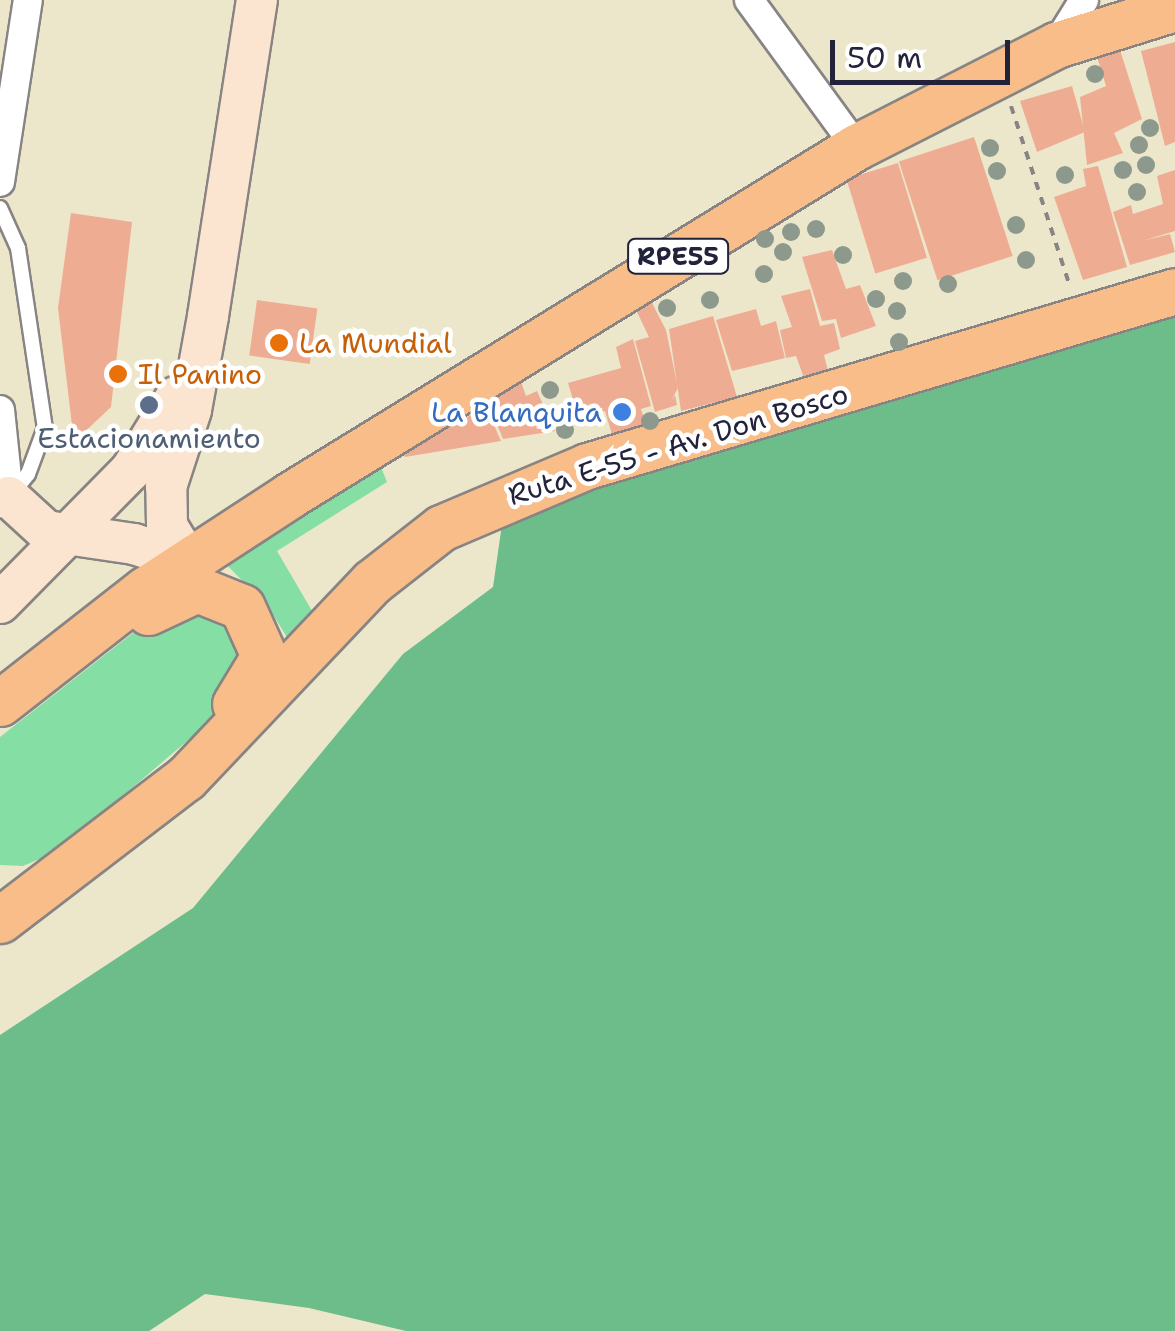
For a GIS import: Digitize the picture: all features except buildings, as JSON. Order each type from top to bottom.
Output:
[{"type":"main road","name":"RPE55","points":[[0,703],[104,620],[196,557],[856,148],[1056,45],[1175,8]]},
{"type":"main road","name":"Ruta E-55 - Av. Don Bosco","points":[[0,920],[118,836],[219,748],[372,582],[418,544],[480,508],[587,466],[1175,291]]},
{"type":"main road","points":[[196,557],[242,607],[264,656],[256,680],[228,713],[219,748]]},
{"type":"main road","name":"RPE55","points":[[104,620],[142,616],[186,590],[210,592],[242,607]]},
{"type":"main road","points":[[0,884],[27,878],[77,844],[118,836]]},
{"type":"street","points":[[0,182],[3,141],[28,0]]},
{"type":"street","points":[[196,557],[173,542],[164,503],[201,350],[257,0]]},
{"type":"street","points":[[749,0],[856,148]]},
{"type":"street","points":[[1056,45],[1084,0]]},
{"type":"street","points":[[0,602],[144,453],[201,350]]},
{"type":"street","points":[[0,410],[5,500],[35,526],[196,557]]},
{"type":"lane","points":[[0,208],[18,248],[45,428],[28,474],[5,500]]},
{"type":"path","points":[[1000,71],[1080,320]]},
{"type":"green space","points":[[1175,308],[1175,1331],[406,1331],[309,1308],[205,1294],[149,1331],[0,1331],[0,1035],[193,908],[403,654],[493,587],[503,517],[543,497],[903,397]]},
{"type":"green space","points":[[377,457],[387,482],[277,551],[315,616],[288,639],[269,608],[222,560]]},
{"type":"green space","points":[[210,602],[249,658],[214,718],[58,851],[23,866],[0,865],[0,737],[161,611]]},
{"type":"place","name":"La Mundial","points":[[279,343]]},
{"type":"place","name":"Il Panino","points":[[118,374]]},
{"type":"place","name":"Estacionamiento","points":[[149,405]]},
{"type":"place","name":"La Blanquita","points":[[622,412]]}]
